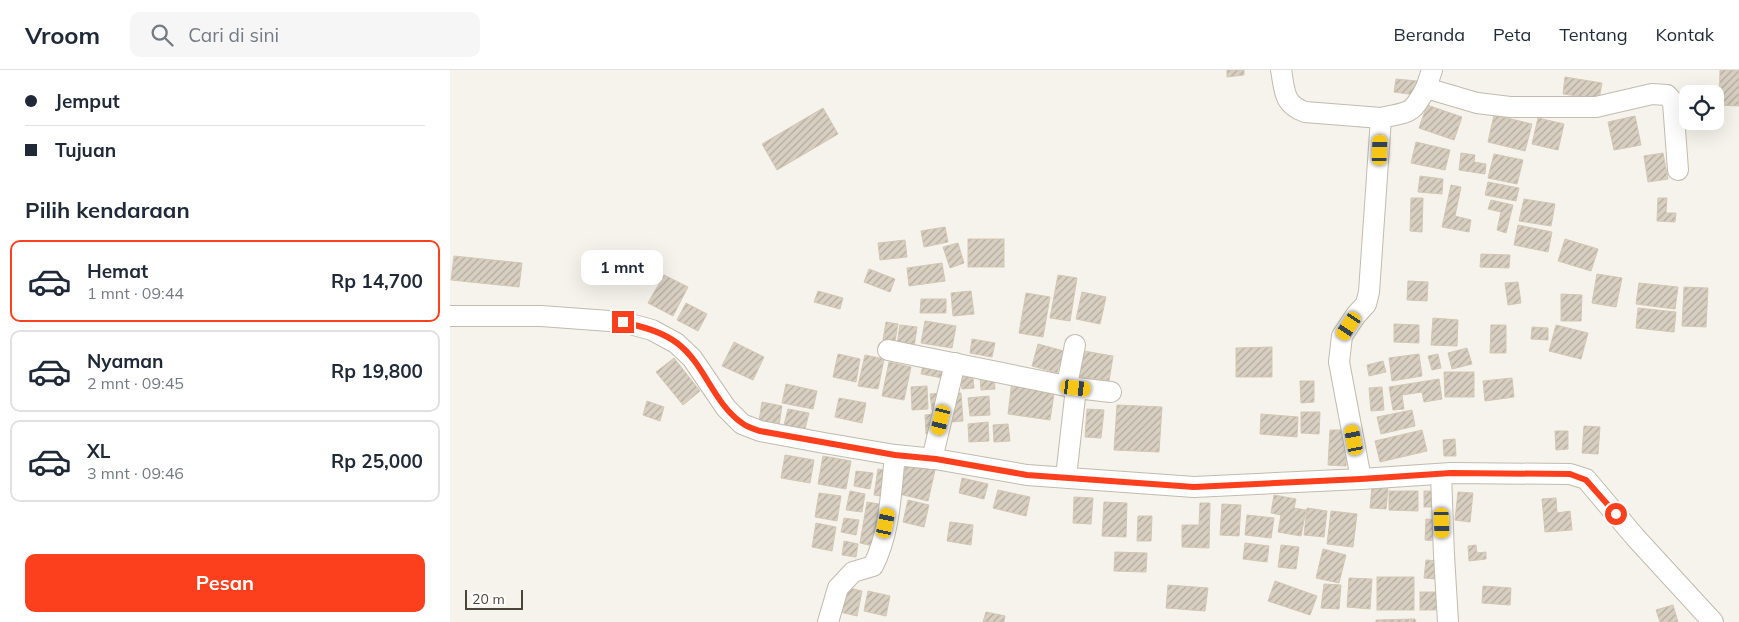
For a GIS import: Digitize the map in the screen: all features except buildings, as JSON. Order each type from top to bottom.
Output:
[{"type":"street","points":[[1281,70],[1286,99],[1294,108],[1305,112],[1381,118],[1409,112],[1415,108],[1429,79],[1476,103],[1510,107],[1596,107],[1652,94],[1667,95],[1673,102],[1678,170]]},
{"type":"street","points":[[1361,479],[1339,362],[1342,336],[1366,304],[1369,292],[1381,118]]},
{"type":"street","points":[[450,316],[541,316],[623,322],[652,330],[676,342],[692,358],[726,408],[742,424],[760,431],[895,455],[932,459],[1027,475],[1194,487],[1441,474],[1570,474],[1586,480],[1712,622]]},
{"type":"street","points":[[1066,478],[1075,345]]},
{"type":"street","points":[[888,350],[1111,392]]},
{"type":"street","points":[[932,459],[955,363]]},
{"type":"street","points":[[828,622],[838,588],[853,572],[873,566],[880,552],[889,509],[895,455]]},
{"type":"street","points":[[1441,474],[1448,622]]},
{"type":"route","points":[[623,322],[652,330],[676,342],[692,358],[726,408],[742,424],[760,431],[895,455],[936,459],[1027,475],[1194,487],[1451,473],[1570,474],[1586,480],[1616,514]]}]
